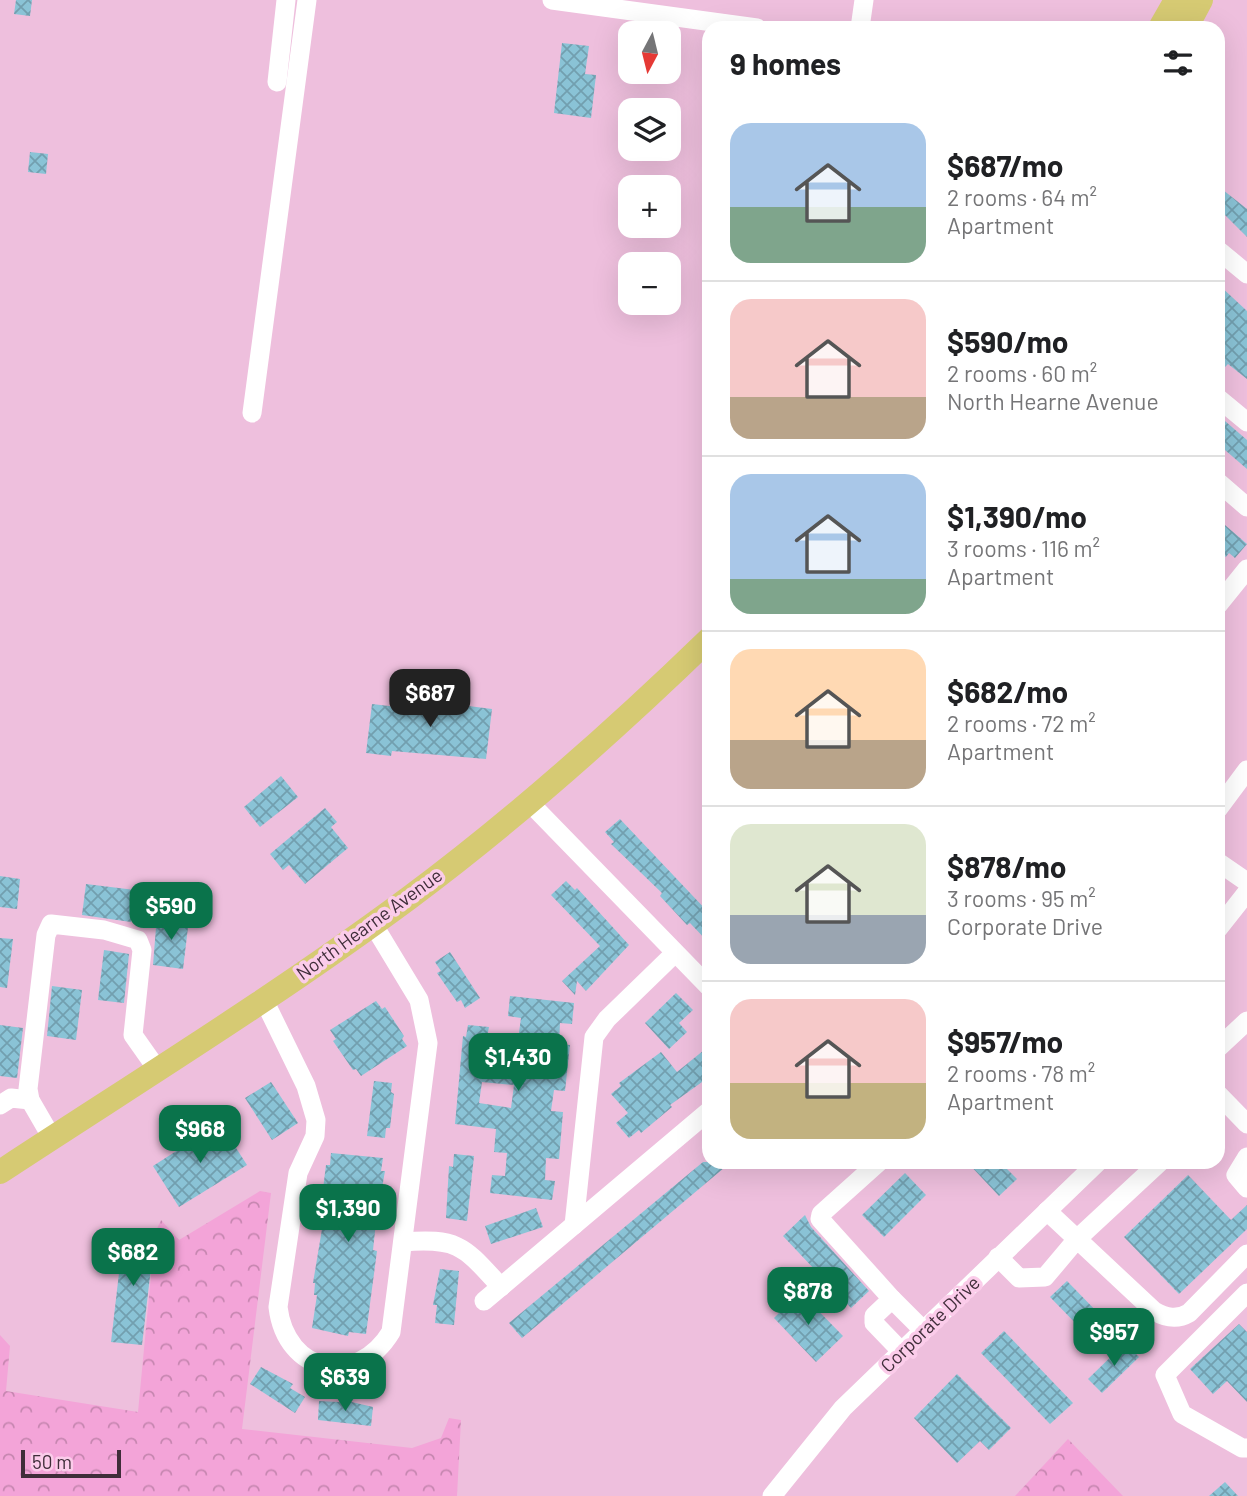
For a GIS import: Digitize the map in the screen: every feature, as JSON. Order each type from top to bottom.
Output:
[{"type":"main road","points":[[1164,21],[1176,0]]},
{"type":"main road","points":[[1190,21],[1201,0]]},
{"type":"main road","name":"North Hearne Avenue","points":[[0,1172],[373,924],[530,803],[702,645]]},
{"type":"street","points":[[277,82],[286,0]]},
{"type":"street","points":[[252,413],[307,0]]},
{"type":"street","points":[[552,0],[706,21]]},
{"type":"street","points":[[861,21],[864,0]]},
{"type":"street","points":[[1225,256],[1247,274]]},
{"type":"street","points":[[1225,404],[1247,422]]},
{"type":"street","points":[[1225,488],[1247,507]]},
{"type":"street","points":[[1225,596],[1247,569]]},
{"type":"street","points":[[1225,800],[1247,770]]},
{"type":"street","points":[[530,803],[702,980]]},
{"type":"street","points":[[1225,874],[1247,882]]},
{"type":"street","points":[[1225,920],[1247,892]]},
{"type":"street","points":[[52,1138],[30,1100],[28,1088],[47,927],[51,924],[116,932],[138,940],[142,950],[134,1035],[157,1069]]},
{"type":"street","points":[[262,998],[306,1086],[316,1120],[315,1136],[298,1173],[278,1307],[280,1323],[295,1349],[317,1364],[334,1367],[356,1364],[382,1347],[391,1332],[428,1043],[419,1000],[373,924]]},
{"type":"street","points":[[574,1225],[594,1037],[607,1019],[675,953]]},
{"type":"street","points":[[1225,1041],[1247,1021]]},
{"type":"street","points":[[0,1105],[11,1098],[30,1100]]},
{"type":"street","points":[[1225,1101],[1247,1124]]},
{"type":"street","points":[[484,1301],[702,1117]]},
{"type":"street","points":[[1247,1157],[1236,1175],[1247,1188]]},
{"type":"street","points":[[872,1169],[821,1214],[820,1219],[923,1330]]},
{"type":"street","name":"Corporate Drive","points":[[772,1496],[835,1418],[1091,1169]]},
{"type":"street","points":[[998,1257],[1019,1278],[1045,1277],[1077,1239],[1152,1169]]},
{"type":"street","points":[[1047,1210],[1154,1311],[1164,1317],[1181,1318],[1189,1313],[1247,1254]]},
{"type":"street","points":[[403,1242],[454,1243],[467,1250],[501,1287]]},
{"type":"street","points":[[1247,1293],[1164,1375],[1182,1414],[1242,1448],[1247,1448]]},
{"type":"street","points":[[892,1299],[874,1316],[874,1323],[901,1351]]},
{"type":"green space","points":[[260,1191],[271,1193],[242,1429],[412,1448],[441,1438],[449,1418],[461,1420],[457,1496],[0,1496],[0,1335],[10,1346],[6,1391],[138,1412],[155,1233],[161,1220],[179,1240]]},
{"type":"green space","points":[[1068,1439],[1123,1496],[1015,1496]]},
{"type":"building","points":[[16,0],[32,0],[30,16],[14,14]]},
{"type":"building","points":[[562,43],[589,46],[585,74],[596,75],[591,118],[554,113]]},
{"type":"building","points":[[30,152],[48,154],[46,174],[28,172]]},
{"type":"building","points":[[1225,192],[1247,209],[1247,237],[1225,215]]},
{"type":"building","points":[[1225,291],[1247,311],[1247,379],[1228,364],[1225,367]]},
{"type":"building","points":[[1225,421],[1247,440],[1247,469],[1225,450]]},
{"type":"building","points":[[1225,525],[1247,544],[1235,558],[1229,553],[1226,557]]},
{"type":"building","points":[[417,692],[454,697],[453,704],[492,709],[486,759],[392,751],[391,756],[366,753],[372,704],[415,709]]},
{"type":"building","points":[[281,776],[298,797],[260,827],[244,807]]},
{"type":"building","points":[[325,808],[337,822],[331,827],[348,848],[305,884],[289,865],[283,870],[270,854]]},
{"type":"building","points":[[620,819],[702,906],[702,936],[690,923],[687,925],[660,896],[662,893],[611,844],[614,842],[605,832]]},
{"type":"building","points":[[0,876],[20,879],[17,909],[0,907]]},
{"type":"building","points":[[566,881],[575,890],[577,888],[629,945],[586,991],[577,981],[575,995],[562,981],[600,946],[551,895]]},
{"type":"building","points":[[86,884],[135,890],[131,922],[82,915]]},
{"type":"building","points":[[157,915],[189,919],[183,969],[153,965]]},
{"type":"building","points":[[0,938],[13,939],[7,988],[0,987]]},
{"type":"building","points":[[104,950],[129,954],[124,1003],[98,1000]]},
{"type":"building","points":[[450,952],[480,998],[465,1008],[461,1000],[457,1002],[437,973],[441,971],[435,962]]},
{"type":"building","points":[[52,986],[82,990],[76,1040],[47,1036]]},
{"type":"building","points":[[676,993],[693,1010],[679,1023],[687,1032],[669,1049],[645,1023]]},
{"type":"building","points":[[510,996],[574,1003],[572,1024],[560,1023],[559,1044],[570,1045],[565,1091],[554,1090],[551,1111],[563,1112],[559,1159],[546,1158],[545,1180],[555,1181],[552,1200],[490,1193],[492,1175],[505,1176],[507,1153],[494,1152],[496,1129],[455,1124],[463,1036],[466,1037],[468,1025],[489,1027],[487,1037],[518,1040],[521,1018],[508,1016]],"holes":[[[482,1082],[514,1085],[511,1108],[479,1103]]]},
{"type":"building","points":[[376,1001],[382,1009],[385,1007],[404,1036],[402,1039],[407,1046],[361,1076],[356,1069],[353,1070],[333,1041],[336,1039],[330,1030]]},
{"type":"building","points":[[0,1025],[23,1028],[17,1078],[0,1076]]},
{"type":"building","points":[[661,1052],[677,1072],[702,1052],[702,1082],[670,1105],[672,1107],[641,1133],[639,1130],[629,1138],[616,1123],[628,1113],[611,1094],[621,1086],[619,1083]]},
{"type":"building","points":[[374,1081],[392,1083],[391,1092],[394,1094],[390,1128],[386,1128],[385,1138],[367,1136]]},
{"type":"building","points":[[271,1082],[298,1123],[272,1140],[245,1098]]},
{"type":"building","points":[[220,1123],[247,1165],[179,1207],[153,1166]]},
{"type":"building","points":[[331,1153],[383,1158],[381,1171],[385,1171],[376,1222],[373,1250],[377,1251],[366,1334],[349,1332],[348,1336],[312,1328],[317,1295],[314,1295],[313,1283],[324,1217],[324,1205],[321,1205],[326,1165],[330,1165]]},
{"type":"building","points":[[454,1154],[474,1156],[467,1221],[446,1218],[449,1166],[453,1167]]},
{"type":"building","points":[[702,1163],[702,1169],[723,1169],[522,1338],[509,1323]]},
{"type":"building","points":[[974,1169],[1007,1169],[1017,1179],[999,1196]]},
{"type":"building","points":[[905,1173],[926,1195],[884,1237],[862,1215]]},
{"type":"building","points":[[1188,1175],[1231,1220],[1247,1205],[1247,1229],[1179,1294],[1124,1237]]},
{"type":"building","points":[[536,1208],[543,1227],[491,1244],[485,1226]]},
{"type":"building","points":[[805,1215],[811,1227],[869,1291],[851,1308],[783,1236]]},
{"type":"building","points":[[124,1230],[155,1233],[142,1345],[111,1342]]},
{"type":"building","points":[[440,1269],[459,1271],[454,1325],[435,1323],[437,1305],[433,1305]]},
{"type":"building","points":[[1067,1281],[1103,1318],[1086,1334],[1050,1297]]},
{"type":"building","points":[[800,1292],[843,1336],[816,1362],[774,1318]]},
{"type":"building","points":[[1239,1324],[1247,1332],[1247,1402],[1227,1381],[1213,1394],[1190,1369]]},
{"type":"building","points":[[1004,1331],[1073,1403],[1050,1424],[981,1353]]},
{"type":"building","points":[[1125,1343],[1139,1357],[1102,1393],[1088,1379]]},
{"type":"building","points":[[261,1367],[293,1384],[290,1388],[305,1397],[295,1413],[250,1384]]},
{"type":"building","points":[[957,1374],[1011,1428],[989,1450],[980,1441],[957,1463],[914,1418]]},
{"type":"building","points":[[339,1399],[373,1407],[371,1426],[318,1420],[319,1401],[339,1402]]},
{"type":"building","points":[[1225,1482],[1238,1496],[1209,1496]]}]
